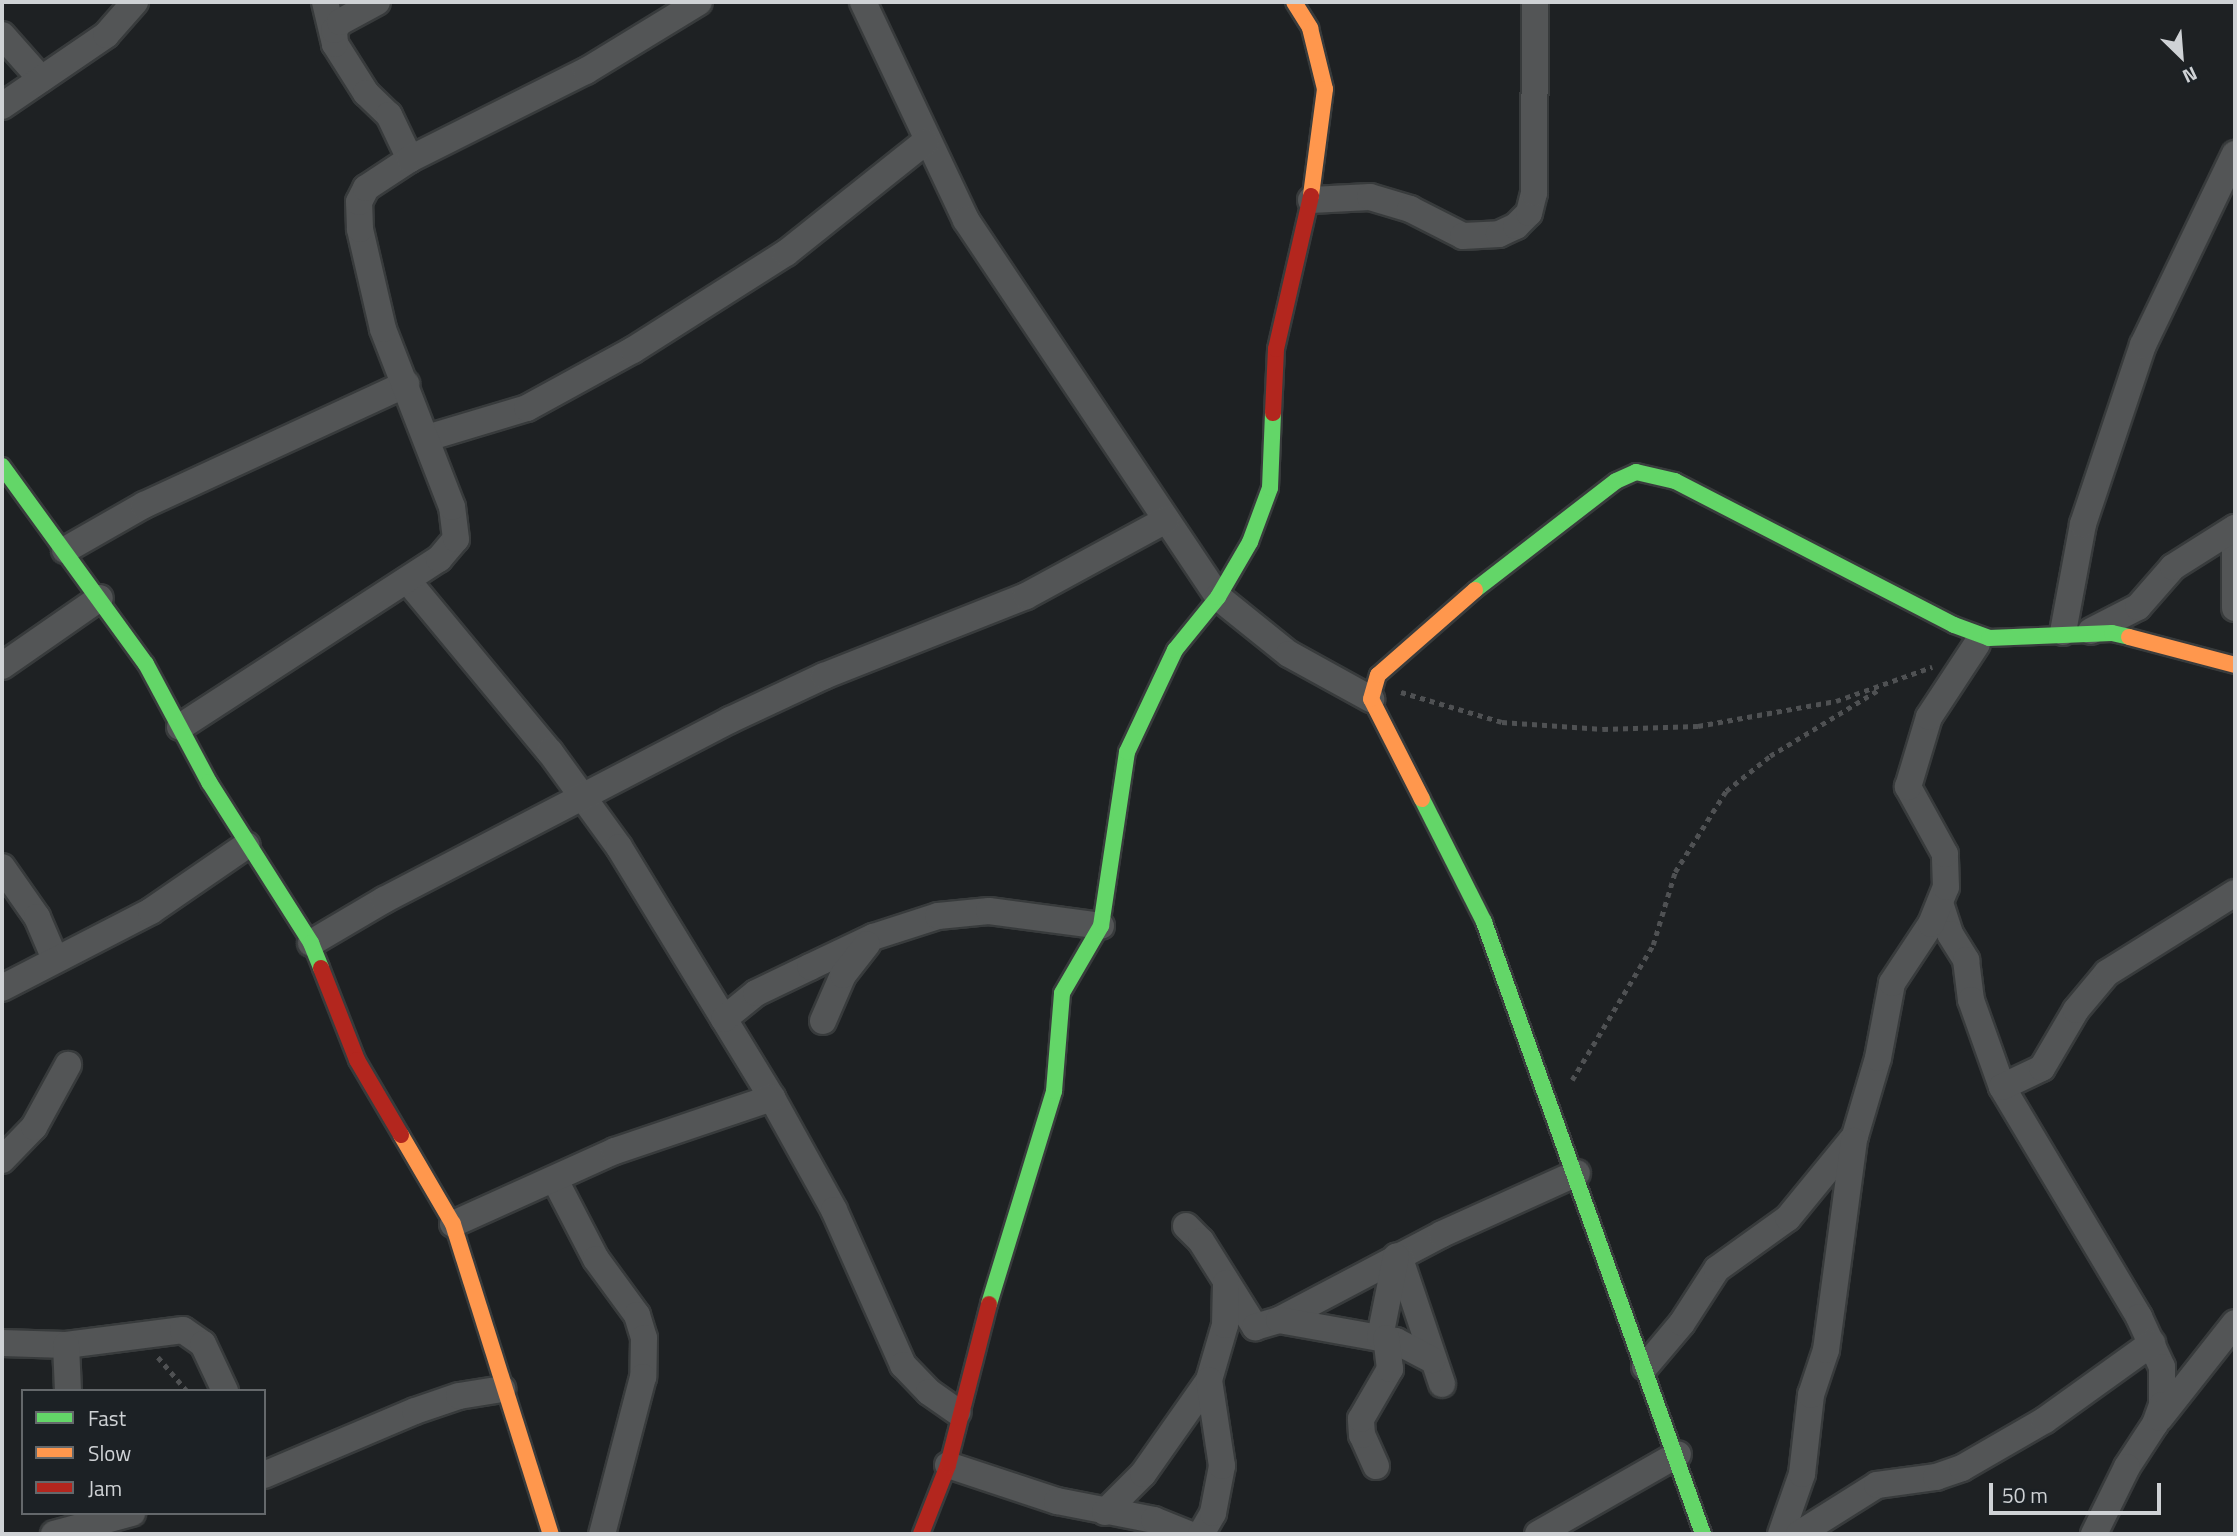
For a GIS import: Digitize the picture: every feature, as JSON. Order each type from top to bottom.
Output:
[{"type":"street","points":[[2,106],[106,35],[135,2]]},
{"type":"street","points":[[325,2],[335,44],[366,93],[389,116],[410,159]]},
{"type":"street","points":[[335,44],[334,30],[340,22],[377,2]]},
{"type":"street","points":[[180,727],[439,559],[456,539],[452,506],[407,384],[383,329],[360,229],[359,202],[376,179],[410,159],[586,71],[699,2]]},
{"type":"street","points":[[863,2],[925,142],[1012,296],[1218,597],[1289,654],[1372,693],[1484,922],[1678,1454],[1703,1534]]},
{"type":"street","points":[[921,1534],[948,1465],[958,1412],[1054,1091],[1062,993],[1101,926],[1127,752],[1175,650],[1218,597],[1250,542],[1270,488],[1276,349],[1311,200],[1325,89],[1317,47],[1294,2]]},
{"type":"street","points":[[1311,200],[1370,197],[1410,209],[1463,236],[1499,234],[1516,226],[1529,213],[1534,193],[1535,2]]},
{"type":"street","points":[[2,35],[41,79]]},
{"type":"street","points":[[427,438],[527,408],[621,358],[786,253],[925,142]]},
{"type":"street","points":[[2063,632],[2083,524],[2143,345],[2235,154]]},
{"type":"street","points":[[65,550],[144,505],[407,384]]},
{"type":"street","points":[[2,467],[146,664],[247,845],[312,943],[357,1060],[453,1224],[502,1389],[551,1534]]},
{"type":"street","points":[[1372,693],[1405,646],[1606,489],[1636,472],[1675,481],[1974,633],[2004,639],[2091,631],[2153,641],[2235,664]]},
{"type":"street","points":[[312,943],[384,900],[585,799],[778,696],[1026,596],[1166,520]]},
{"type":"street","points":[[2091,631],[2138,607],[2173,567],[2235,528]]},
{"type":"street","points":[[2235,528],[2235,608]]},
{"type":"street","points":[[407,580],[585,799],[772,1098],[849,1241],[903,1365],[929,1392],[958,1412]]},
{"type":"street","points":[[2,666],[100,598]]},
{"type":"street","points":[[1781,1534],[1802,1474],[1811,1395],[1826,1350],[1855,1136],[1878,1058],[1892,983],[1941,906],[1948,869],[1945,854],[1908,787],[1929,717],[1976,644]]},
{"type":"street","points":[[2,988],[151,911],[247,845]]},
{"type":"street","points":[[2,867],[37,917],[55,959]]},
{"type":"street","points":[[2001,1087],[2042,1068],[2076,1010],[2107,973],[2235,893]]},
{"type":"street","points":[[1941,906],[1950,934],[1966,960],[1971,1000],[2001,1087],[2152,1343],[2162,1367],[2164,1386],[2155,1424]]},
{"type":"street","points":[[724,1019],[756,993],[873,936],[963,912],[1101,926]]},
{"type":"street","points":[[823,1021],[843,975],[873,936]]},
{"type":"street","points":[[2,1160],[34,1127],[68,1065]]},
{"type":"street","points":[[453,1224],[626,1147],[772,1098]]},
{"type":"street","points":[[1645,1367],[1717,1269],[1788,1218],[1855,1136]]},
{"type":"street","points":[[1186,1226],[1201,1241],[1255,1327],[1279,1320],[1397,1256],[1577,1173]]},
{"type":"street","points":[[555,1180],[596,1259],[637,1315],[644,1338],[643,1377],[601,1534]]},
{"type":"street","points":[[1376,1466],[1362,1435],[1361,1419],[1390,1369],[1383,1338],[1397,1256]]},
{"type":"street","points":[[1279,1320],[1383,1338],[1437,1372],[1397,1256]]},
{"type":"street","points":[[1105,1512],[1143,1474],[1209,1380],[1225,1325],[1226,1281]]},
{"type":"street","points":[[2094,1534],[2127,1467],[2155,1424],[2235,1323]]},
{"type":"street","points":[[2,1343],[66,1345],[124,1341],[183,1330],[204,1343],[224,1389]]},
{"type":"street","points":[[1799,1534],[1870,1488],[1962,1468],[2045,1420],[2152,1343]]},
{"type":"street","points":[[66,1345],[68,1389]]},
{"type":"street","points":[[1201,1534],[1217,1501],[1222,1466],[1209,1380]]},
{"type":"street","points":[[266,1474],[415,1411],[459,1396],[502,1389]]},
{"type":"street","points":[[1538,1534],[1678,1454]]},
{"type":"street","points":[[948,1465],[1105,1512],[1154,1520],[1189,1534]]},
{"type":"street","points":[[54,1534],[80,1520],[117,1515]]},
{"type":"path","points":[[1372,693],[1502,722],[1603,729],[1726,723],[1836,701],[1885,686],[1936,665]]},
{"type":"path","points":[[1554,1112],[1653,945],[1675,872],[1726,791],[1770,756],[1885,686]]},
{"type":"path","points":[[124,1341],[157,1356],[185,1389]]},
{"type":"traffic: fast","points":[[989,1304],[1054,1091],[1062,993],[1101,926],[1127,752],[1175,650],[1218,597],[1250,542],[1270,488],[1273,413]]},
{"type":"traffic: fast","points":[[2,466],[146,664],[209,782],[311,943],[321,968]]},
{"type":"traffic: fast","points":[[1475,590],[1616,481],[1636,472],[1675,481],[1954,625],[1989,638],[2112,633],[2129,637]]},
{"type":"traffic: fast","points":[[1422,799],[1484,922],[1703,1534]]},
{"type":"traffic: slow","points":[[1294,2],[1310,28],[1325,89],[1311,196]]},
{"type":"traffic: slow","points":[[1422,799],[1371,699],[1378,675],[1475,590]]},
{"type":"traffic: slow","points":[[2129,637],[2235,665]]},
{"type":"traffic: slow","points":[[401,1135],[453,1224],[551,1534]]},
{"type":"traffic: jam","points":[[1273,413],[1276,349],[1311,196]]},
{"type":"traffic: jam","points":[[321,968],[357,1060],[401,1135]]},
{"type":"traffic: jam","points":[[921,1534],[948,1465],[989,1304]]}]
